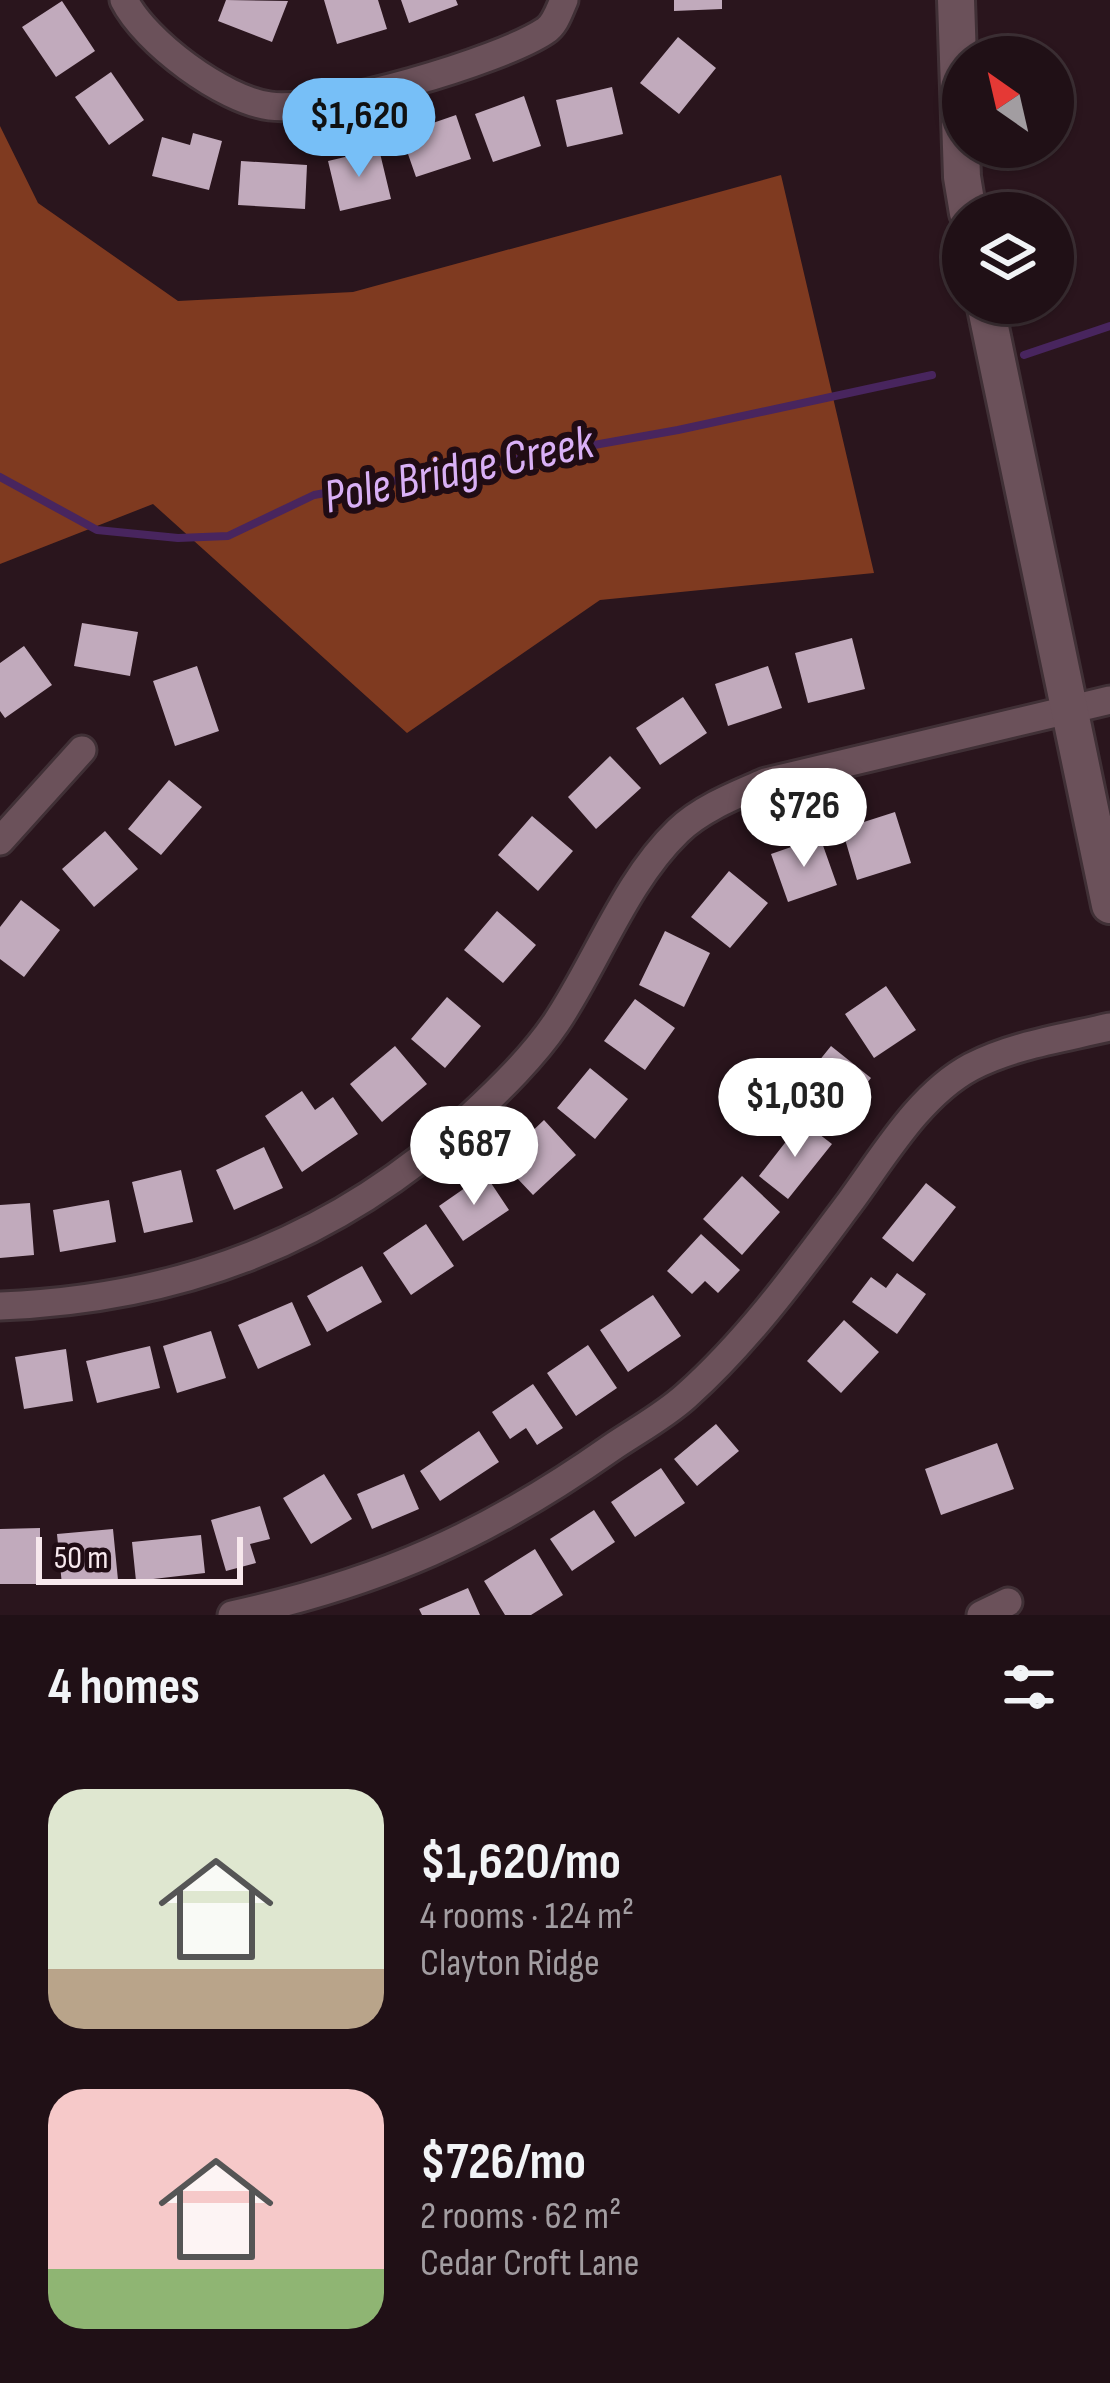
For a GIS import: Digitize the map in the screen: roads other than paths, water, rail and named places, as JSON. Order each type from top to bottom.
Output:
[{"type":"street","points":[[124,0],[159,46],[200,75],[268,106],[344,102],[513,47],[551,28],[563,0]]},
{"type":"street","points":[[956,0],[964,192]]},
{"type":"street","points":[[989,324],[1110,905]]},
{"type":"street","points":[[0,1306],[70,1304],[157,1288],[255,1256],[333,1220],[429,1154],[495,1094],[554,1025],[642,879],[679,830],[720,802],[785,777],[1110,700]]},
{"type":"street","points":[[0,841],[82,750]]},
{"type":"street","points":[[232,1615],[326,1594],[399,1569],[472,1536],[578,1472],[685,1397],[780,1295],[934,1095],[970,1068],[1003,1054],[1110,1027]]},
{"type":"street","points":[[981,1615],[1008,1602]]},
{"type":"waterway","name":"Pole Bridge Creek","points":[[1024,355],[1110,326]]},
{"type":"waterway","name":"Pole Bridge Creek","points":[[0,477],[97,530],[178,538],[228,536],[314,495],[678,430],[932,375]]}]
